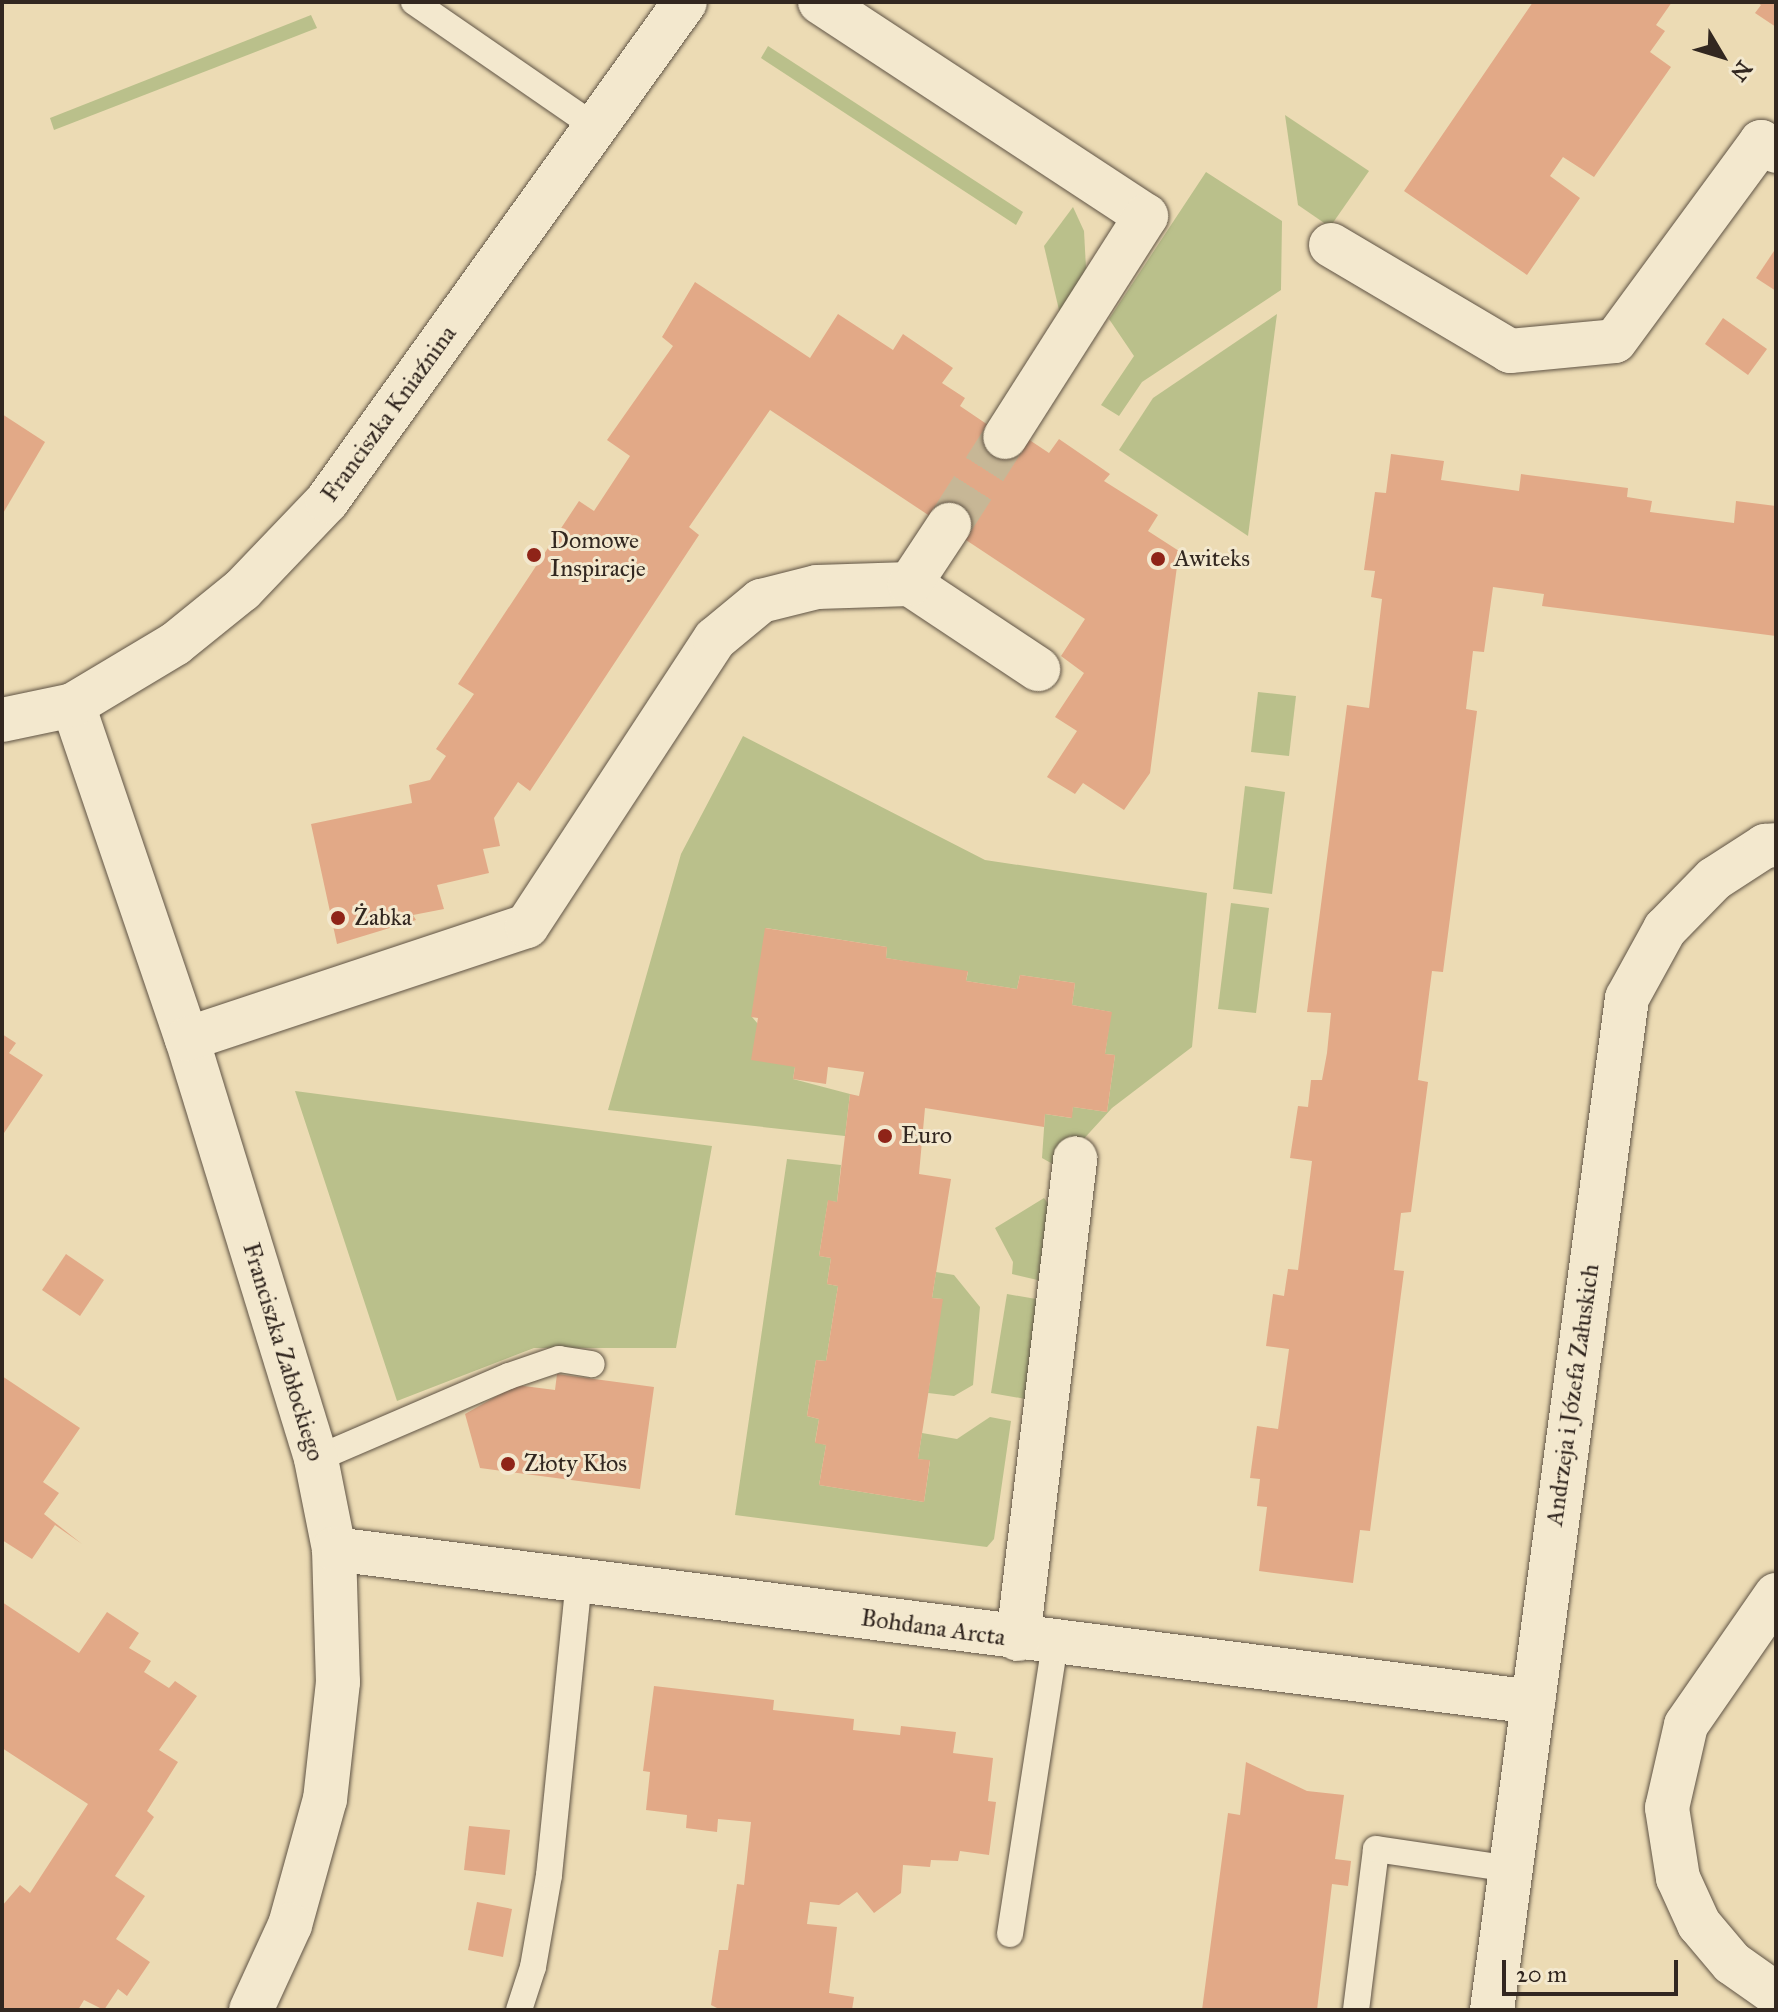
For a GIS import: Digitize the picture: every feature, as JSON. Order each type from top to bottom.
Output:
[{"type":"street","name":"Franciszka Kniaźnina","points":[[2,720],[73,705],[175,644],[242,590],[327,501],[685,2]]},
{"type":"street","points":[[820,2],[1146,216],[1005,437]]},
{"type":"street","points":[[1331,245],[1510,351],[1615,341],[1761,142],[1776,151]]},
{"type":"street","points":[[910,584],[949,525]]},
{"type":"street","points":[[187,1039],[527,926],[715,639],[761,601],[817,587],[910,584],[1038,669]]},
{"type":"street","name":"Franciszka Zabłockiego","points":[[73,705],[187,1039],[316,1459],[334,1549],[338,1682],[325,1799],[290,1925],[251,2010]]},
{"type":"street","name":"Andrzeja i Józefa Załuskich","points":[[1492,2010],[1627,998],[1665,929],[1714,879],[1765,846],[1776,845]]},
{"type":"street","points":[[1037,1641],[1075,1158]]},
{"type":"street","name":"Bohdana Arcta","points":[[334,1549],[1533,1702]]},
{"type":"street","points":[[1776,1595],[1686,1725],[1667,1808],[1678,1878],[1699,1924],[1732,1963],[1776,1994]]},
{"type":"lane","points":[[414,2],[595,127]]},
{"type":"lane","points":[[316,1459],[509,1376],[559,1359],[592,1364]]},
{"type":"lane","points":[[519,2010],[533,1967],[549,1875],[579,1581]]},
{"type":"lane","points":[[1010,1934],[1037,1641]]},
{"type":"lane","points":[[1356,2010],[1376,1849],[1511,1869]]},
{"type":"green space","points":[[311,15],[317,28],[54,130],[50,118]]},
{"type":"green space","points":[[768,46],[1023,212],[1016,225],[761,58]]},
{"type":"green space","points":[[1285,115],[1369,171],[1330,227],[1298,205]]},
{"type":"green space","points":[[1206,172],[1282,221],[1281,290],[1142,382],[1119,416],[1101,405],[1134,356],[1109,319]]},
{"type":"green space","points":[[1073,207],[1084,231],[1086,268],[1063,327],[1044,246]]},
{"type":"green space","points":[[1277,314],[1248,536],[1119,450],[1153,398]]},
{"type":"green space","points":[[1258,692],[1296,696],[1289,756],[1251,752]]},
{"type":"green space","points":[[743,736],[985,860],[1207,893],[1192,1047],[1112,1108],[1058,1167],[1042,1158],[1045,1114],[1071,1118],[1073,1107],[1107,1112],[1115,1055],[1105,1054],[1111,1012],[1072,1005],[1075,983],[1020,975],[1017,989],[966,981],[968,972],[886,958],[887,947],[766,928],[752,1017],[795,1067],[793,1079],[850,1094],[845,1136],[608,1110],[681,854]]},
{"type":"green space","points":[[1245,786],[1285,792],[1272,894],[1233,889]]},
{"type":"green space","points":[[1231,903],[1269,908],[1256,1013],[1218,1009]]},
{"type":"green space","points":[[295,1091],[712,1146],[676,1348],[534,1348],[397,1401]]},
{"type":"green space","points":[[787,1159],[841,1165],[837,1202],[828,1201],[819,1256],[831,1258],[827,1284],[838,1286],[826,1361],[816,1360],[807,1416],[819,1419],[815,1442],[826,1445],[819,1485],[924,1502],[930,1461],[918,1459],[922,1433],[957,1439],[990,1417],[1011,1421],[994,1539],[987,1547],[735,1515]]},
{"type":"green space","points":[[1044,1198],[1051,1208],[1046,1282],[1012,1274],[1013,1262],[995,1228]]},
{"type":"green space","points":[[936,1272],[954,1275],[980,1307],[973,1385],[954,1396],[928,1393],[942,1299],[932,1298]]},
{"type":"green space","points":[[1007,1294],[1042,1300],[1026,1399],[991,1393]]},
{"type":"building","points":[[1533,2],[1672,2],[1656,25],[1665,31],[1650,52],[1671,67],[1594,177],[1563,157],[1550,176],[1580,198],[1527,275],[1404,191]]},
{"type":"building","points":[[1756,2],[1776,2],[1776,27],[1755,13],[1761,5]]},
{"type":"building","points":[[1776,248],[1776,291],[1756,278]]},
{"type":"building","points":[[695,282],[810,358],[838,314],[893,350],[903,334],[953,368],[942,383],[965,398],[960,406],[1022,448],[1028,439],[1049,453],[1059,439],[1110,474],[1104,481],[1158,515],[1148,531],[1179,551],[1150,773],[1124,810],[1083,783],[1075,794],[1047,777],[1077,731],[1055,717],[1084,673],[1061,656],[1085,619],[770,410],[689,527],[699,535],[530,791],[518,782],[494,818],[500,846],[483,849],[489,873],[437,885],[444,909],[413,915],[416,920],[337,944],[311,824],[412,803],[409,785],[430,780],[446,756],[436,749],[474,694],[458,684],[579,501],[594,511],[630,456],[607,440],[673,346],[662,337]]},
{"type":"building","points":[[1723,318],[1767,349],[1748,375],[1705,344]]},
{"type":"building","points":[[2,414],[45,442],[2,515]]},
{"type":"building","points":[[1391,454],[1444,461],[1441,480],[1519,491],[1521,474],[1628,488],[1627,497],[1652,501],[1650,512],[1734,523],[1736,501],[1776,506],[1776,636],[1542,606],[1544,594],[1493,587],[1484,652],[1473,651],[1466,709],[1477,711],[1443,972],[1432,971],[1418,1080],[1428,1082],[1411,1212],[1401,1213],[1394,1270],[1404,1271],[1370,1531],[1360,1530],[1353,1583],[1259,1571],[1267,1507],[1257,1506],[1260,1479],[1250,1478],[1257,1426],[1278,1429],[1289,1349],[1266,1346],[1273,1294],[1284,1296],[1288,1269],[1298,1270],[1312,1161],[1290,1158],[1298,1106],[1308,1107],[1311,1080],[1322,1080],[1327,1053],[1331,1013],[1307,1012],[1347,705],[1369,708],[1382,599],[1371,597],[1375,571],[1364,570],[1375,492],[1386,493]]},
{"type":"building","points":[[765,928],[887,947],[886,958],[968,971],[966,981],[1017,989],[1020,975],[1075,983],[1072,1005],[1112,1012],[1105,1054],[1115,1055],[1107,1112],[1073,1107],[1072,1118],[1045,1114],[1044,1127],[925,1108],[919,1174],[951,1179],[932,1298],[943,1299],[918,1459],[930,1460],[924,1502],[819,1485],[826,1445],[815,1443],[819,1419],[807,1416],[816,1360],[826,1361],[838,1286],[827,1284],[831,1258],[819,1256],[828,1200],[837,1202],[850,1094],[859,1096],[864,1072],[828,1067],[826,1084],[793,1079],[795,1067],[751,1060],[758,1018],[751,1017]]},
{"type":"building","points":[[2,1034],[16,1043],[9,1053],[43,1075],[2,1136]]},
{"type":"building","points":[[66,1254],[104,1280],[80,1316],[42,1290]]},
{"type":"building","points":[[557,1374],[654,1387],[640,1489],[480,1468],[465,1414],[516,1385],[555,1390]]},
{"type":"building","points":[[2,1376],[80,1428],[43,1482],[59,1493],[44,1514],[82,1544],[55,1525],[32,1559],[2,1540]]},
{"type":"building","points":[[2,1602],[79,1653],[107,1612],[139,1633],[129,1648],[151,1661],[144,1672],[169,1688],[175,1681],[197,1696],[159,1750],[178,1762],[147,1811],[154,1817],[115,1876],[145,1896],[116,1939],[150,1962],[127,1996],[118,1989],[104,2010],[84,2000],[78,2010],[2,2010],[2,1906],[20,1885],[30,1893],[88,1804],[2,1748]]},
{"type":"building","points":[[654,1686],[774,1700],[773,1710],[854,1719],[853,1730],[900,1735],[901,1726],[956,1732],[953,1753],[993,1758],[988,1801],[996,1802],[989,1855],[960,1851],[958,1861],[931,1860],[930,1867],[903,1865],[901,1893],[874,1913],[857,1892],[839,1905],[810,1902],[807,1924],[837,1927],[829,1993],[854,1997],[852,2010],[721,2010],[711,2005],[719,1950],[728,1950],[737,1884],[744,1885],[751,1822],[718,1819],[717,1832],[686,1828],[687,1815],[646,1810],[650,1772],[643,1771]]},
{"type":"building","points":[[1246,1762],[1307,1791],[1344,1795],[1335,1859],[1351,1861],[1348,1886],[1332,1884],[1317,2010],[1202,2010],[1228,1813],[1240,1815]]},
{"type":"building","points":[[469,1826],[510,1830],[505,1875],[464,1870]]},
{"type":"building","points":[[477,1902],[512,1909],[503,1957],[468,1950]]},
{"type":"tunnel","points":[[949,525],[1005,437]]},
{"type":"place","name":"Domowe Inspiracje","points":[[534,555]]},
{"type":"place","name":"Awiteks","points":[[1158,559]]},
{"type":"place","name":"Żabka","points":[[338,918]]},
{"type":"place","name":"Euro","points":[[885,1136]]},
{"type":"place","name":"Złoty Kłos","points":[[508,1464]]}]
